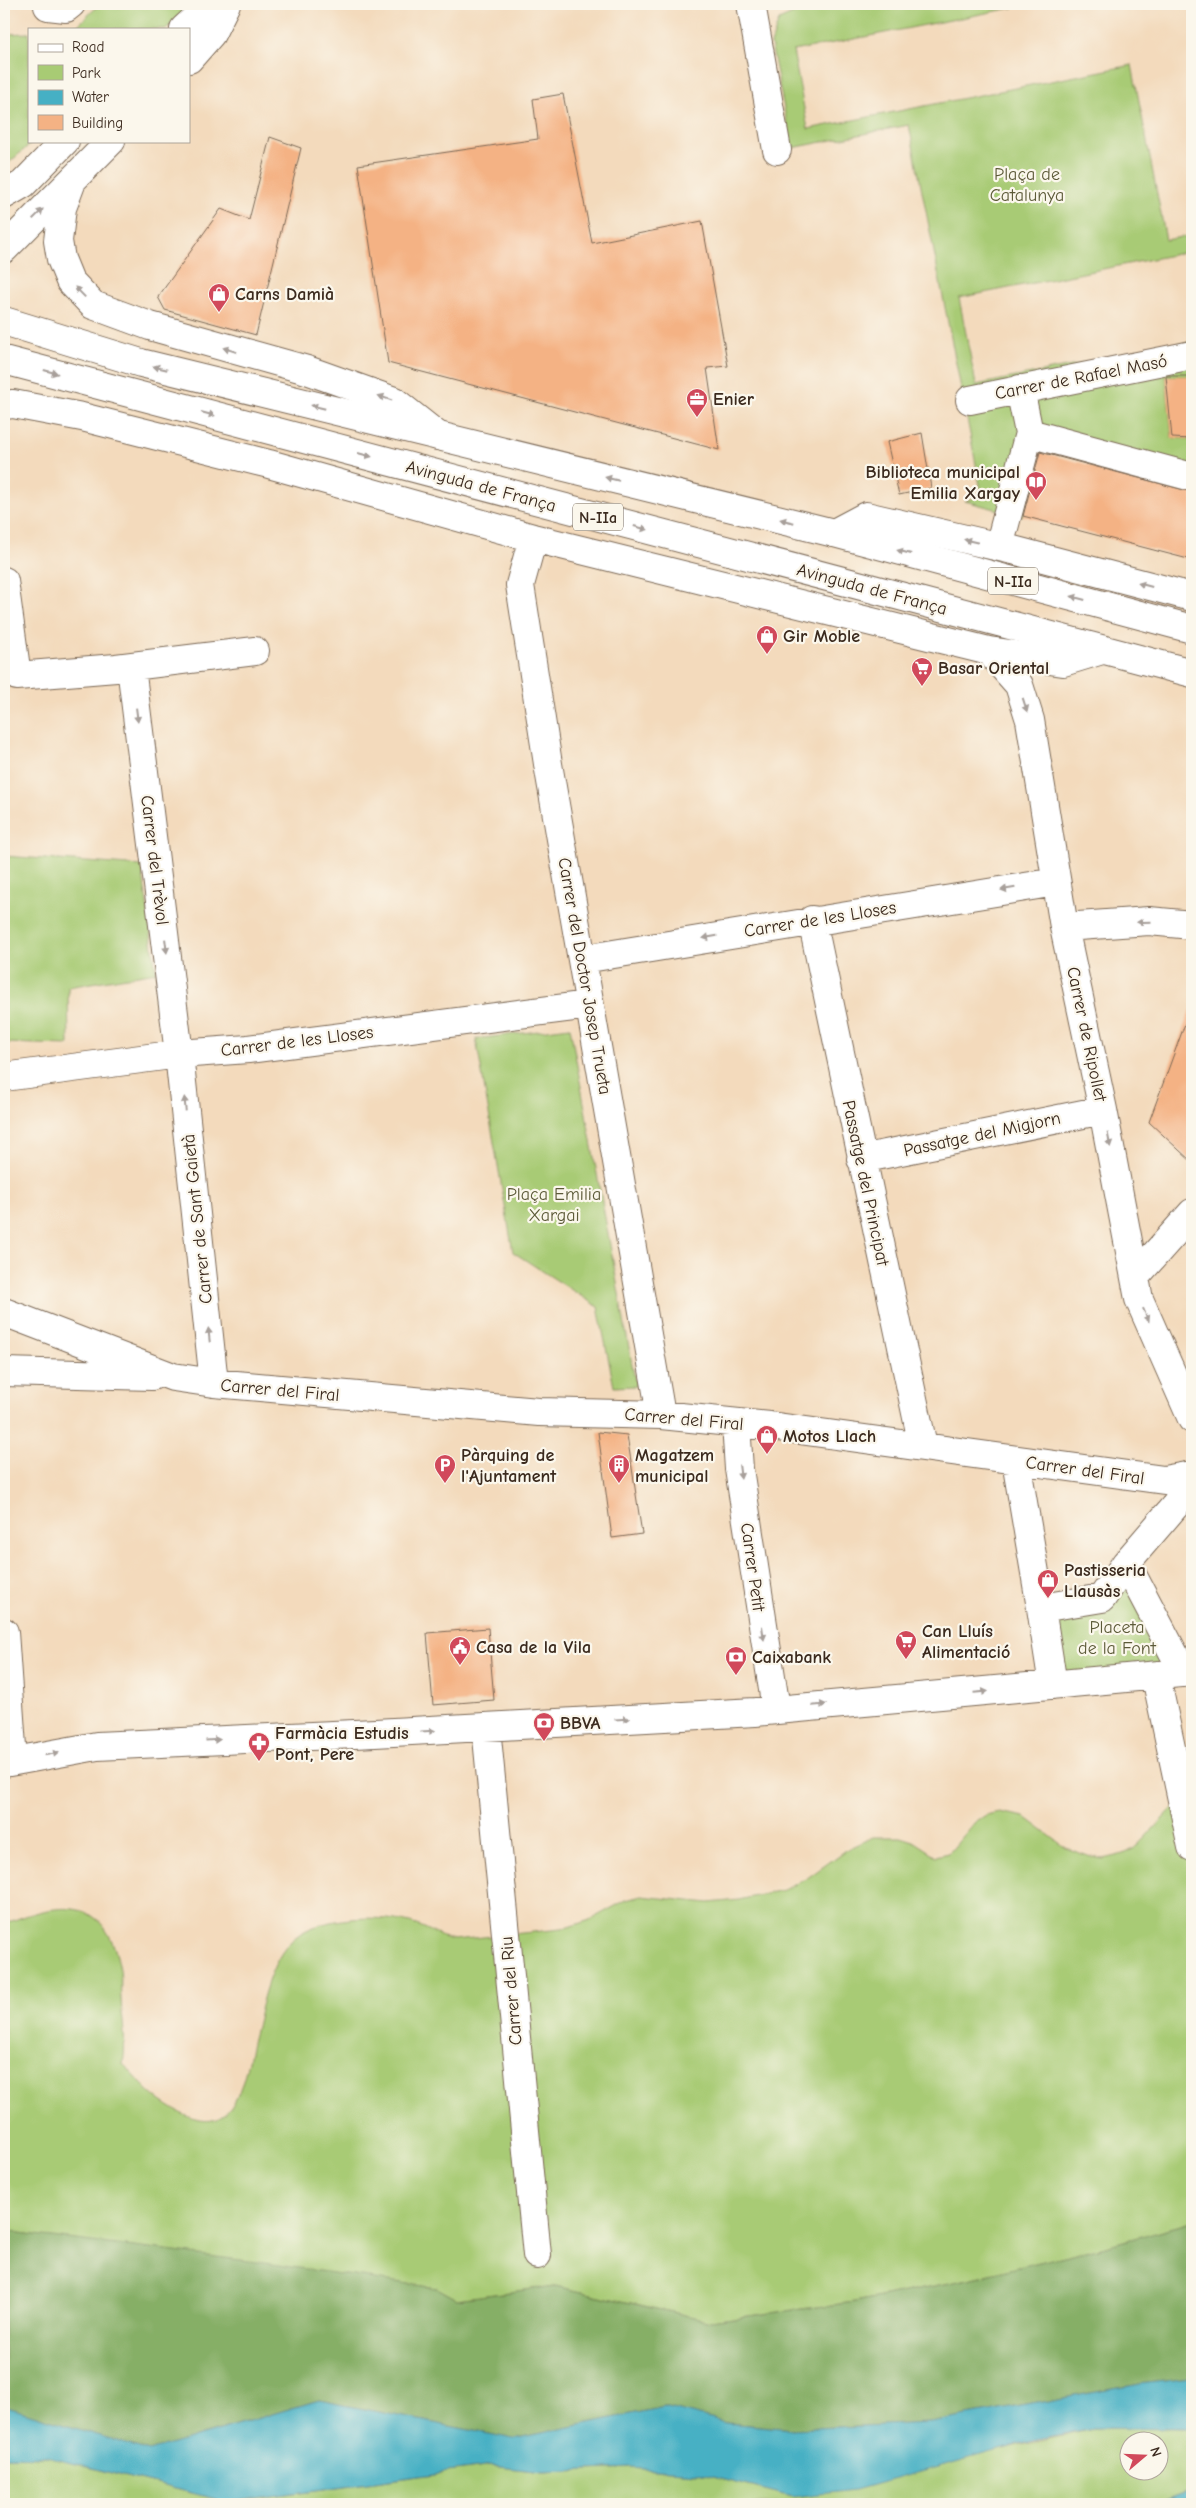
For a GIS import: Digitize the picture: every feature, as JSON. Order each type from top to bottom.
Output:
[{"type":"street","points":[[48,4],[48,6],[66,8],[71,4]]},
{"type":"street","points":[[185,28],[198,16],[220,4]]},
{"type":"street","points":[[190,58],[211,34],[226,4]]},
{"type":"street","points":[[751,4],[777,150]]},
{"type":"street","points":[[4,195],[23,184],[64,142]]},
{"type":"street","points":[[4,249],[110,142]]},
{"type":"street","name":"Avinguda de França","points":[[70,184],[62,208],[58,242],[61,259],[70,280],[93,305],[155,328],[307,370],[394,401],[438,436]]},
{"type":"street","name":"Avinguda de França","points":[[4,321],[140,363],[834,533],[1192,630]]},
{"type":"street","name":"Carrer de Rafael Masó","points":[[970,400],[1192,355]]},
{"type":"street","name":"Avinguda de França","points":[[4,360],[1192,673]]},
{"type":"street","points":[[999,547],[1029,433],[1020,389]]},
{"type":"street","name":"Avinguda de França","points":[[4,406],[14,404],[82,417],[259,462],[533,538],[989,651],[1062,662],[1102,650]]},
{"type":"street","points":[[1029,433],[1192,477]]},
{"type":"street","points":[[834,533],[866,516],[999,547],[1192,597]]},
{"type":"street","name":"Carrer del Doctor Josep Trueta","points":[[533,538],[520,585],[548,764],[661,1414]]},
{"type":"street","points":[[4,581],[11,677],[131,667],[255,652]]},
{"type":"street","name":"Carrer de Ripollet","points":[[989,651],[1019,685],[1030,720],[1064,927],[1103,1110],[1139,1299],[1192,1419]]},
{"type":"street","name":"Carrer del Trèvol","points":[[131,667],[179,1054]]},
{"type":"street","name":"Carrer de les Lloses","points":[[583,959],[812,920],[1056,882]]},
{"type":"street","name":"Passatge del Principat","points":[[812,920],[923,1446]]},
{"type":"street","points":[[1064,927],[1149,921],[1192,925]]},
{"type":"street","name":"Carrer de les Lloses","points":[[4,1077],[179,1054],[248,1049],[589,1005]]},
{"type":"street","name":"Carrer de Sant Gaietà","points":[[179,1054],[214,1384]]},
{"type":"street","name":"Passatge del Migjorn","points":[[861,1159],[1103,1110]]},
{"type":"street","points":[[1135,1277],[1192,1213]]},
{"type":"street","name":"Carrer del Firal","points":[[4,1312],[173,1376]]},
{"type":"street","name":"Carrer del Firal","points":[[4,1372],[173,1376],[214,1384],[539,1412],[661,1414],[923,1446],[1016,1461],[1164,1480],[1192,1476]]},
{"type":"street","name":"Carrer Petit","points":[[736,1424],[739,1469],[776,1709]]},
{"type":"street","points":[[1016,1461],[1053,1685]]},
{"type":"street","points":[[1041,1608],[1102,1598],[1126,1563],[1174,1507],[1192,1476]]},
{"type":"street","points":[[4,1632],[8,1762],[96,1746],[755,1712],[1156,1677],[1188,1672],[1126,1563]]},
{"type":"street","points":[[1156,1677],[1192,1847]]},
{"type":"street","name":"Carrer del Riu","points":[[486,1727],[537,2255]]},
{"type":"green space","points":[[100,4],[195,4],[167,28],[66,28],[77,26]]},
{"type":"green space","name":"Plaça de Catalunya","points":[[869,4],[1032,4],[793,51],[808,129],[1132,65],[1166,240],[1192,235],[1192,251],[959,298],[976,385],[1192,342],[1192,376],[1166,376],[1172,438],[1192,439],[1192,486],[1040,447],[1022,516],[965,501],[982,495],[909,125],[792,148],[771,44],[779,20],[799,11]]},
{"type":"green space","points":[[28,33],[28,142],[33,142],[4,167],[4,34]]},
{"type":"green space","points":[[4,856],[142,866],[156,972],[68,987],[69,1045],[4,1043]]},
{"type":"green space","name":"Plaça Emilia Xargai","points":[[570,1027],[636,1386],[614,1387],[598,1307],[513,1252],[476,1039]]},
{"type":"green space","name":"Placeta de la Font","points":[[1126,1563],[1184,1673],[1053,1685],[1041,1608],[1102,1598]]},
{"type":"green space","points":[[1192,1793],[1192,2222],[1102,2247],[969,2279],[855,2302],[711,2321],[555,2286],[457,2299],[437,2288],[11,2232],[4,2228],[4,1924],[43,1911],[60,1909],[76,1910],[91,1915],[103,1926],[112,1942],[120,1969],[124,2040],[123,2064],[161,2101],[186,2116],[206,2121],[220,2117],[231,2107],[239,2092],[261,2005],[275,1964],[291,1942],[301,1933],[313,1927],[358,1918],[389,1919],[416,1925],[454,1940],[562,1929],[590,1920],[626,1900],[641,1896],[709,1903],[739,1900],[783,1890],[806,1879],[849,1848],[873,1837],[900,1837],[913,1841],[936,1856],[949,1853],[975,1822],[986,1815],[999,1812],[1025,1817],[1066,1848],[1091,1857],[1103,1859],[1124,1854],[1135,1848],[1171,1810]]},
{"type":"green space","points":[[1192,2222],[1192,2378],[1139,2384],[930,2423],[792,2429],[726,2423],[664,2407],[514,2439],[319,2400],[149,2451],[4,2406],[4,2228],[11,2232],[257,2262],[437,2288],[457,2299],[555,2286],[711,2321],[855,2302],[969,2279],[1102,2247]]},
{"type":"green space","points":[[1093,2428],[1192,2429],[1192,2491],[1158,2504],[4,2504],[4,2456],[47,2457],[228,2502],[492,2466],[543,2472],[630,2468],[697,2473],[793,2497]]},
{"type":"water","points":[[1192,2378],[1192,2429],[1093,2428],[1038,2439],[855,2490],[793,2497],[697,2473],[630,2468],[543,2472],[492,2466],[228,2502],[47,2457],[4,2456],[4,2406],[149,2451],[319,2400],[514,2439],[664,2407],[726,2423],[792,2429],[930,2423],[1139,2384]]},
{"type":"water","points":[[1192,2491],[1192,2504],[1158,2504]]},
{"type":"building","points":[[563,94],[592,243],[702,221],[728,366],[707,368],[719,450],[388,363],[358,165],[538,139],[533,99]]},
{"type":"building","points":[[270,137],[301,148],[256,335],[165,310],[158,297],[221,209],[249,220]]},
{"type":"building","points":[[1166,376],[1192,376],[1192,439],[1172,438]]},
{"type":"building","points":[[922,433],[931,488],[899,495],[887,442]]},
{"type":"building","points":[[1040,452],[1192,492],[1192,560],[1023,516]]},
{"type":"building","points":[[1190,1010],[1192,1010],[1192,1162],[1149,1122]]},
{"type":"building","name":"Magatzem municipal","points":[[598,1432],[627,1435],[642,1534],[612,1538]]},
{"type":"building","name":"Casa de la Vila","points":[[488,1628],[494,1700],[433,1705],[427,1633]]},
{"type":"place","name":"Carns Damià","points":[[219,313]]},
{"type":"place","name":"Enier","points":[[697,418]]},
{"type":"place","name":"Biblioteca municipal Emilia Xargay","points":[[1036,501]]},
{"type":"place","name":"Gir Moble","points":[[767,655]]},
{"type":"place","name":"Basar Oriental","points":[[922,687]]},
{"type":"place","name":"Motos Llach","points":[[767,1455]]},
{"type":"place","name":"Pàrquing de l'Ajuntament","points":[[445,1484]]},
{"type":"place","name":"Magatzem municipal","points":[[619,1484]]},
{"type":"place","name":"Pastisseria Llausàs","points":[[1048,1599]]},
{"type":"place","name":"Can Lluís Alimentació","points":[[906,1660]]},
{"type":"place","name":"Casa de la Vila","points":[[460,1666]]},
{"type":"place","name":"Caixabank","points":[[736,1676]]},
{"type":"place","name":"BBVA","points":[[544,1742]]},
{"type":"place","name":"Farmàcia Estudis Pont, Pere","points":[[259,1762]]}]
